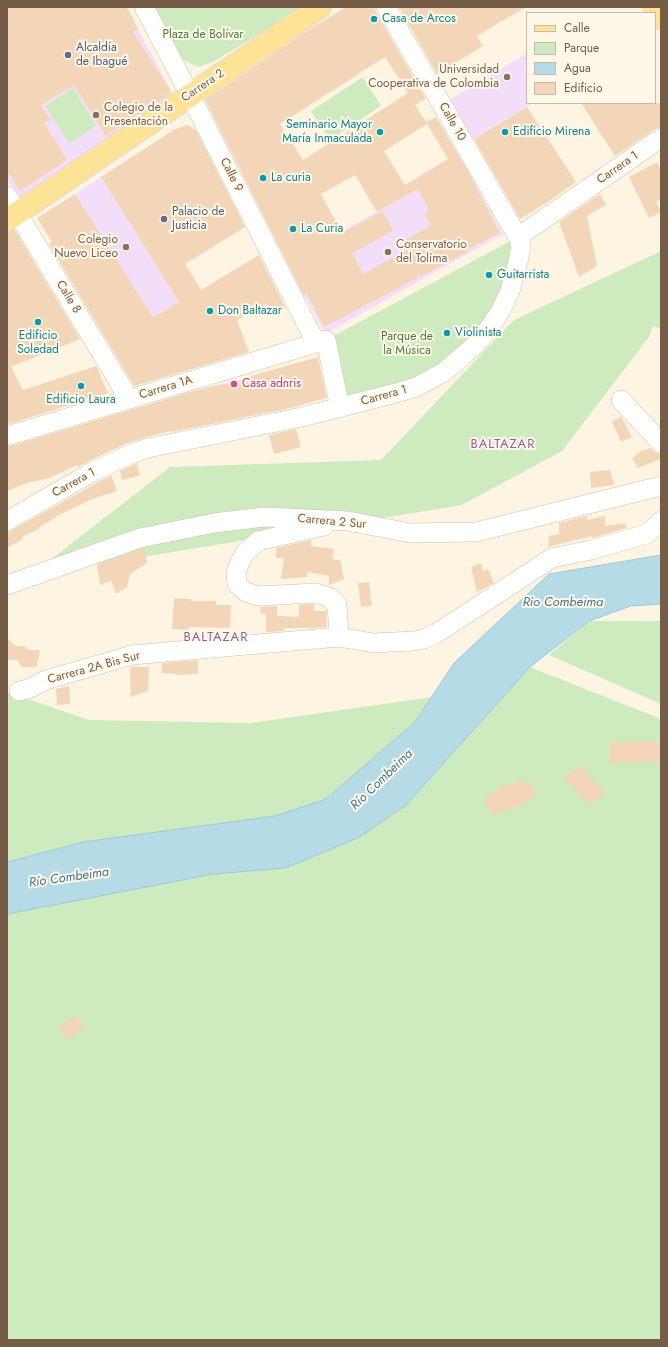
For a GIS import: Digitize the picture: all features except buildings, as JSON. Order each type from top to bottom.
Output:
[{"type":"main road","name":"Carrera 2","points":[[10,209],[190,95],[320,7]]},
{"type":"main road","points":[[654,7],[661,18]]},
{"type":"street","name":"Calle 9","points":[[144,7],[321,342],[340,408]]},
{"type":"street","name":"Calle 10","points":[[386,7],[518,237]]},
{"type":"street","name":"Carrera 1","points":[[7,521],[94,472],[143,450],[302,417],[396,394],[416,387],[444,372],[475,345],[488,330],[500,312],[510,291],[518,262],[521,246],[518,237],[661,138]]},
{"type":"street","name":"Calle 8","points":[[10,209],[129,399]]},
{"type":"street","name":"Carrera 1A","points":[[8,434],[321,342]]},
{"type":"street","points":[[621,400],[661,444]]},
{"type":"street","name":"Carrera 2 Sur","points":[[7,585],[140,538],[214,523],[264,517],[348,521],[410,533],[476,532],[661,486]]},
{"type":"street","points":[[339,637],[337,605],[329,597],[316,593],[258,596],[246,592],[237,584],[236,572],[245,553],[258,541],[348,521]]},
{"type":"street","name":"Carrera 2A Bis Sur","points":[[19,691],[28,689],[46,680],[132,655],[339,637],[373,643],[414,641],[424,639],[437,633],[552,558],[592,550],[647,534],[661,521]]},
{"type":"shaded area","name":"Colegio de la Presentación","points":[[138,29],[170,89],[171,95],[166,100],[18,198],[7,180],[7,147],[50,120],[38,99],[46,84]]},
{"type":"shaded area","name":"Universidad Cooperativa de Colombia","points":[[526,54],[526,104],[532,104],[472,140],[448,101]]},
{"type":"shaded area","name":"Conservatorio del Tolima","points":[[464,163],[503,234],[325,334],[287,262]]},
{"type":"shaded area","name":"Colegio Nuevo Liceo","points":[[101,177],[179,302],[153,317],[75,194]]},
{"type":"green space","name":"Plaza de Bolívar","points":[[153,7],[303,7],[213,62],[198,67],[183,60]]},
{"type":"green space","points":[[363,77],[381,106],[330,140],[311,111]]},
{"type":"green space","points":[[73,88],[96,126],[69,143],[45,106]]},
{"type":"green space","name":"Parque de la Música","points":[[518,237],[515,275],[458,360],[340,408],[326,340]]},
{"type":"green space","points":[[661,251],[661,329],[653,326],[649,337],[562,451],[462,505],[31,575],[170,467],[381,460],[514,320]]},
{"type":"green space","points":[[589,621],[661,621],[661,704],[549,655]]},
{"type":"green space","points":[[530,667],[661,719],[661,1340],[7,1340],[7,692],[89,720],[251,723],[432,697]]},
{"type":"water","name":"Rio Combeima","points":[[661,555],[661,604],[631,606],[589,621],[530,667],[406,805],[360,837],[285,868],[213,874],[7,914],[7,862],[84,842],[275,816],[326,799],[415,722],[454,663],[549,574]]},
{"type":"place","name":"Casa de Arcos","points":[[374,19]]},
{"type":"place","name":"Alcaldía de Ibagué","points":[[68,55]]},
{"type":"place","name":"Universidad Cooperativa de Colombia","points":[[507,77]]},
{"type":"place","name":"Colegio de la Presentación","points":[[96,115]]},
{"type":"place","name":"Seminario Mayor María Inmaculada","points":[[380,132]]},
{"type":"place","name":"Edificio Mirena","points":[[505,132]]},
{"type":"place","name":"La curia","points":[[263,178]]},
{"type":"place","name":"Palacio de Justicia","points":[[164,219]]},
{"type":"place","name":"La Curia","points":[[293,229]]},
{"type":"place","name":"Colegio Nuevo Liceo","points":[[126,247]]},
{"type":"place","name":"Conservatorio del Tolima","points":[[388,252]]},
{"type":"place","name":"Guitarrista","points":[[489,275]]},
{"type":"place","name":"Don Baltazar","points":[[210,311]]},
{"type":"place","name":"Edificio Soledad","points":[[38,322]]},
{"type":"place","name":"Violinista","points":[[447,333]]},
{"type":"place","name":"Casa adnris","points":[[234,384]]},
{"type":"place","name":"Edificio Laura","points":[[81,386]]},
{"type":"district","name":"BALTAZAR","points":[[503,445]]},
{"type":"district","name":"BALTAZAR","points":[[216,638]]},
{"type":"water label","name":"Río Combeima","points":[[382,780]]},
{"type":"water label","name":"Río Combeima","points":[[69,878]]}]
